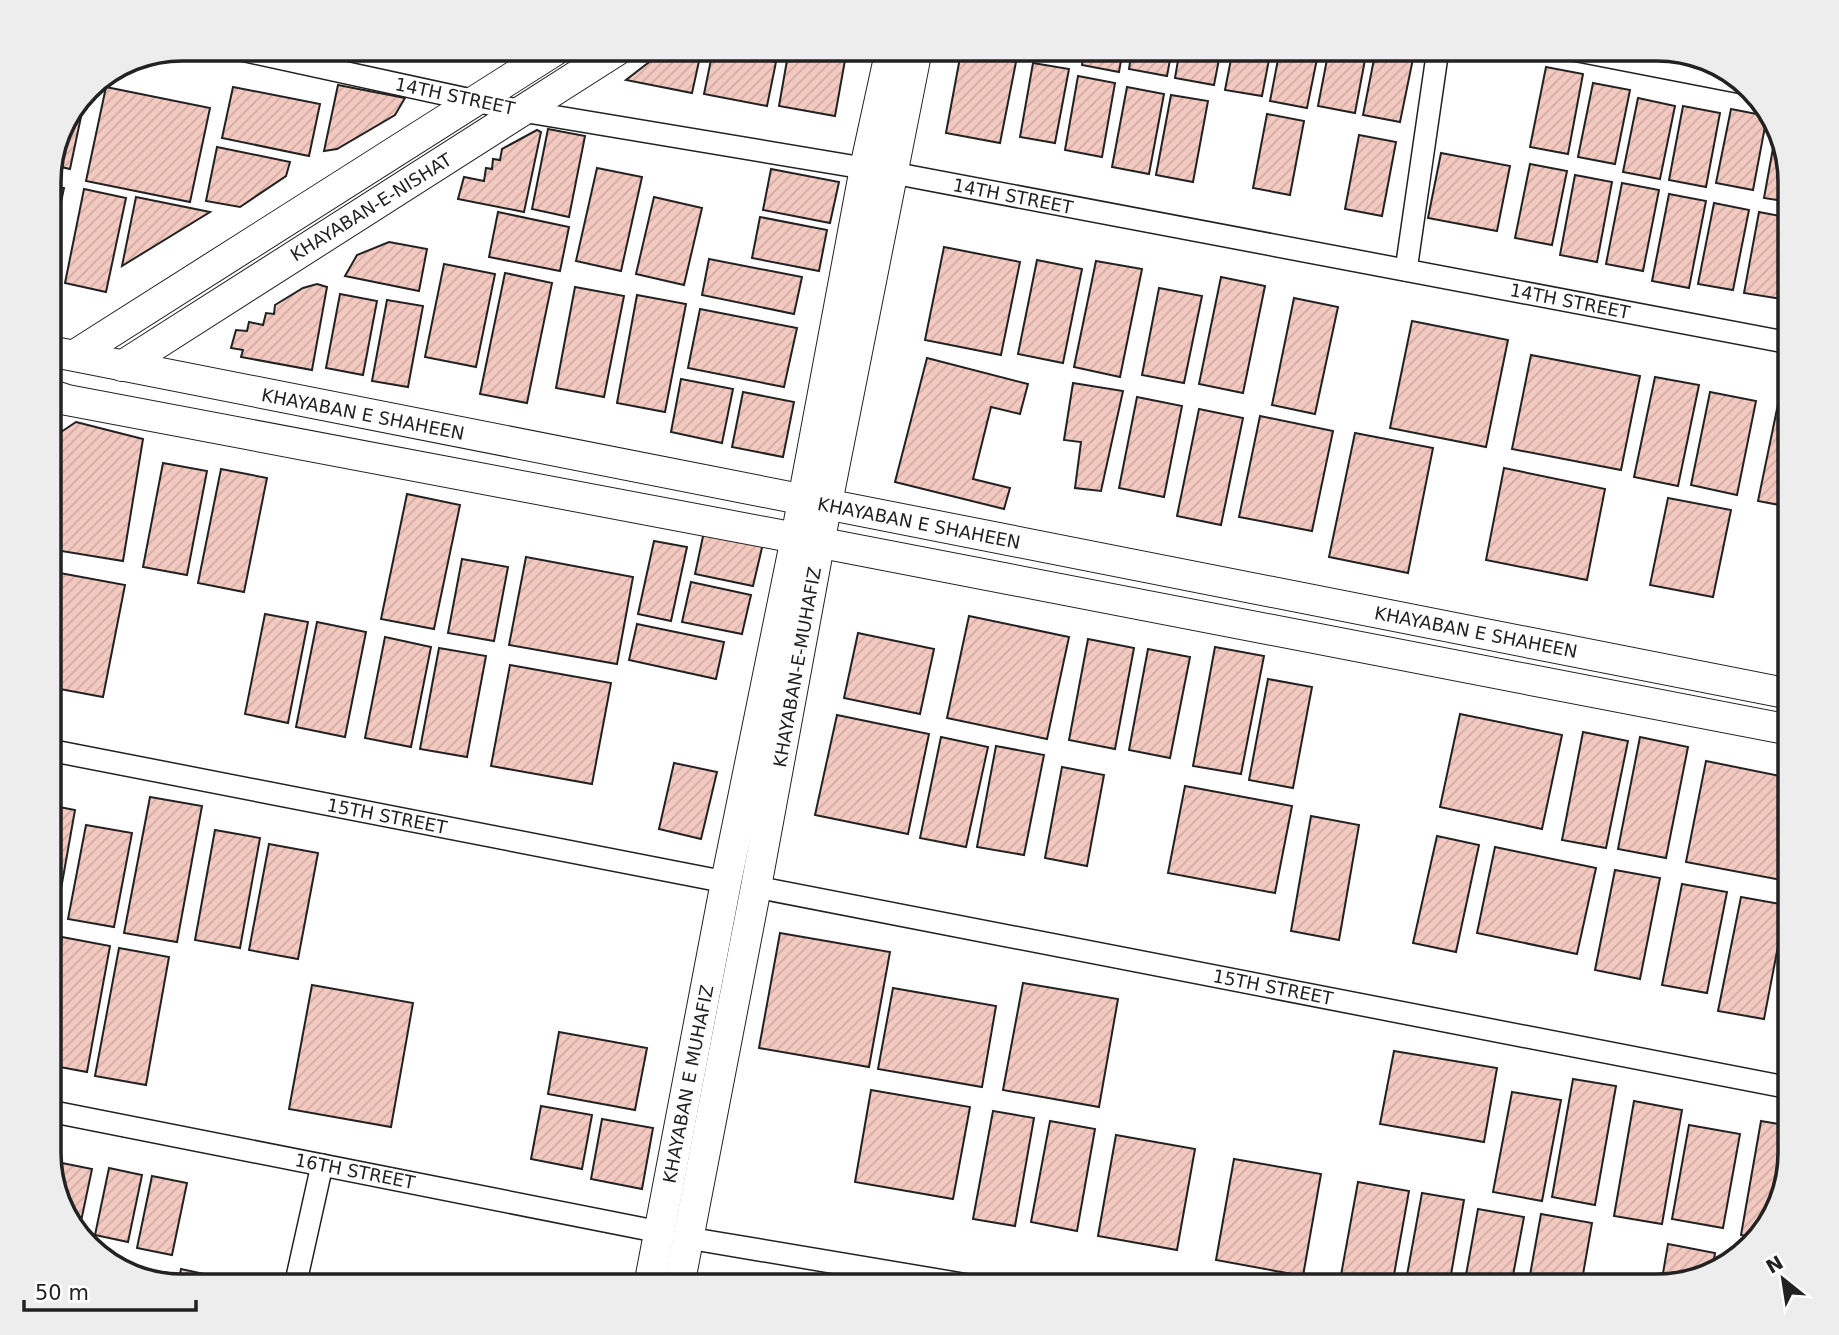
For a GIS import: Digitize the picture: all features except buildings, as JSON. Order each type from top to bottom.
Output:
[{"type":"main road","name":"KHAYABAN-E-NISHAT","points":[[62,353],[538,61]]},
{"type":"main road","name":"KHAYABAN-E-NISHAT","points":[[122,366],[600,61]]},
{"type":"main road","name":"KHAYABAN-E-MUHAFIZ","points":[[678,1274],[674,1235],[721,1070],[756,887],[808,540],[879,170],[890,61]]},
{"type":"main road","name":"KHAYABAN-E-MUHAFIZ","points":[[879,170],[913,61]]},
{"type":"main road","name":"KHAYABAN E SHAHEEN","points":[[62,353],[1778,692]]},
{"type":"main road","name":"KHAYABAN E SHAHEEN","points":[[62,403],[808,540],[1778,728]]},
{"type":"main road","name":"KHAYABAN-E-MUHAFIZ","points":[[726,882],[808,540]]},
{"type":"main road","name":"KHAYABAN E MUHAFIZ","points":[[655,1274],[674,1235],[691,1066],[726,882]]},
{"type":"main road","points":[[691,1066],[721,1070]]},
{"type":"street","name":"14TH STREET","points":[[293,61],[523,111],[879,170],[1778,341]]},
{"type":"street","points":[[1406,270],[1436,61]]},
{"type":"street","points":[[1630,61],[1716,78]]},
{"type":"street","name":"15TH STREET","points":[[62,753],[726,882]]},
{"type":"street","name":"15TH STREET","points":[[756,887],[1778,1086]]},
{"type":"street","name":"16TH STREET","points":[[62,1114],[674,1235],[903,1274]]},
{"type":"street","points":[[298,1274],[322,1165]]}]
